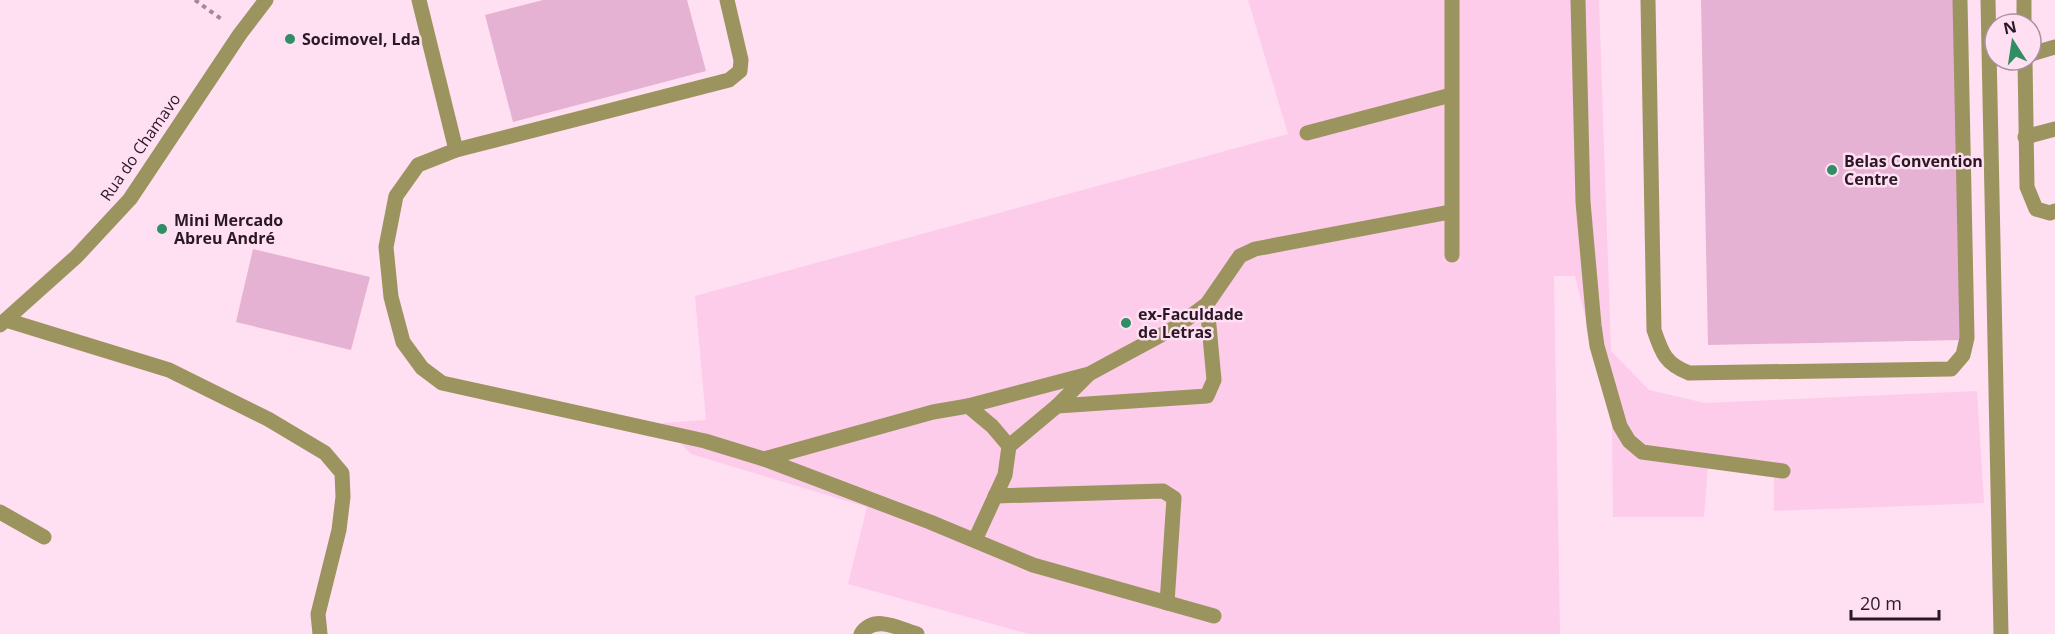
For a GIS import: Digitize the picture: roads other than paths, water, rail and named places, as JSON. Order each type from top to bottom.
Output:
[{"type":"street","name":"Rua do Chamavo","points":[[3,323],[76,257],[130,199],[240,34],[266,0]]},
{"type":"street","points":[[419,0],[456,150]]},
{"type":"street","points":[[727,0],[741,60],[740,71],[729,80],[456,150],[418,165],[396,196],[386,247],[391,297],[403,342],[422,368],[442,383],[705,441],[764,459],[975,540],[1033,565],[1214,616]]},
{"type":"street","points":[[1452,0],[1450,212],[1452,255]]},
{"type":"street","points":[[1578,0],[1583,202],[1594,325],[1597,346],[1620,426],[1629,441],[1642,452],[1783,471]]},
{"type":"street","points":[[1648,0],[1654,330],[1661,351],[1673,366],[1689,373],[1950,369],[1963,355],[1967,338],[1960,0]]},
{"type":"street","points":[[1988,0],[2001,634]]},
{"type":"street","points":[[2025,72],[2027,187],[2037,209],[2050,213],[2055,211]]},
{"type":"street","points":[[1307,133],[1451,96]]},
{"type":"street","points":[[2025,137],[2055,129]]},
{"type":"street","points":[[764,459],[933,412],[968,406],[1089,374],[1176,327],[1207,304],[1240,256],[1255,249],[1450,212]]},
{"type":"street","points":[[1057,406],[1207,396],[1214,380],[1207,304]]},
{"type":"street","points":[[3,323],[169,370],[268,419],[325,453],[342,473],[343,497],[339,530],[318,614],[320,634]]},
{"type":"street","points":[[975,540],[1005,476],[1009,446],[1057,406],[1089,374]]},
{"type":"street","points":[[968,406],[992,426],[1009,446]]},
{"type":"street","points":[[995,496],[1163,491],[1174,498],[1167,603]]},
{"type":"street","points":[[0,512],[44,537]]},
{"type":"street","points":[[861,634],[872,624],[879,622],[917,634]]},
{"type":"place","name":"Socimovel, Lda","points":[[290,39]]},
{"type":"place","name":"Belas Convention Centre","points":[[1832,170]]},
{"type":"place","name":"Mini Mercado Abreu André","points":[[162,229]]},
{"type":"place","name":"ex-Faculdade de Letras","points":[[1126,323]]}]
